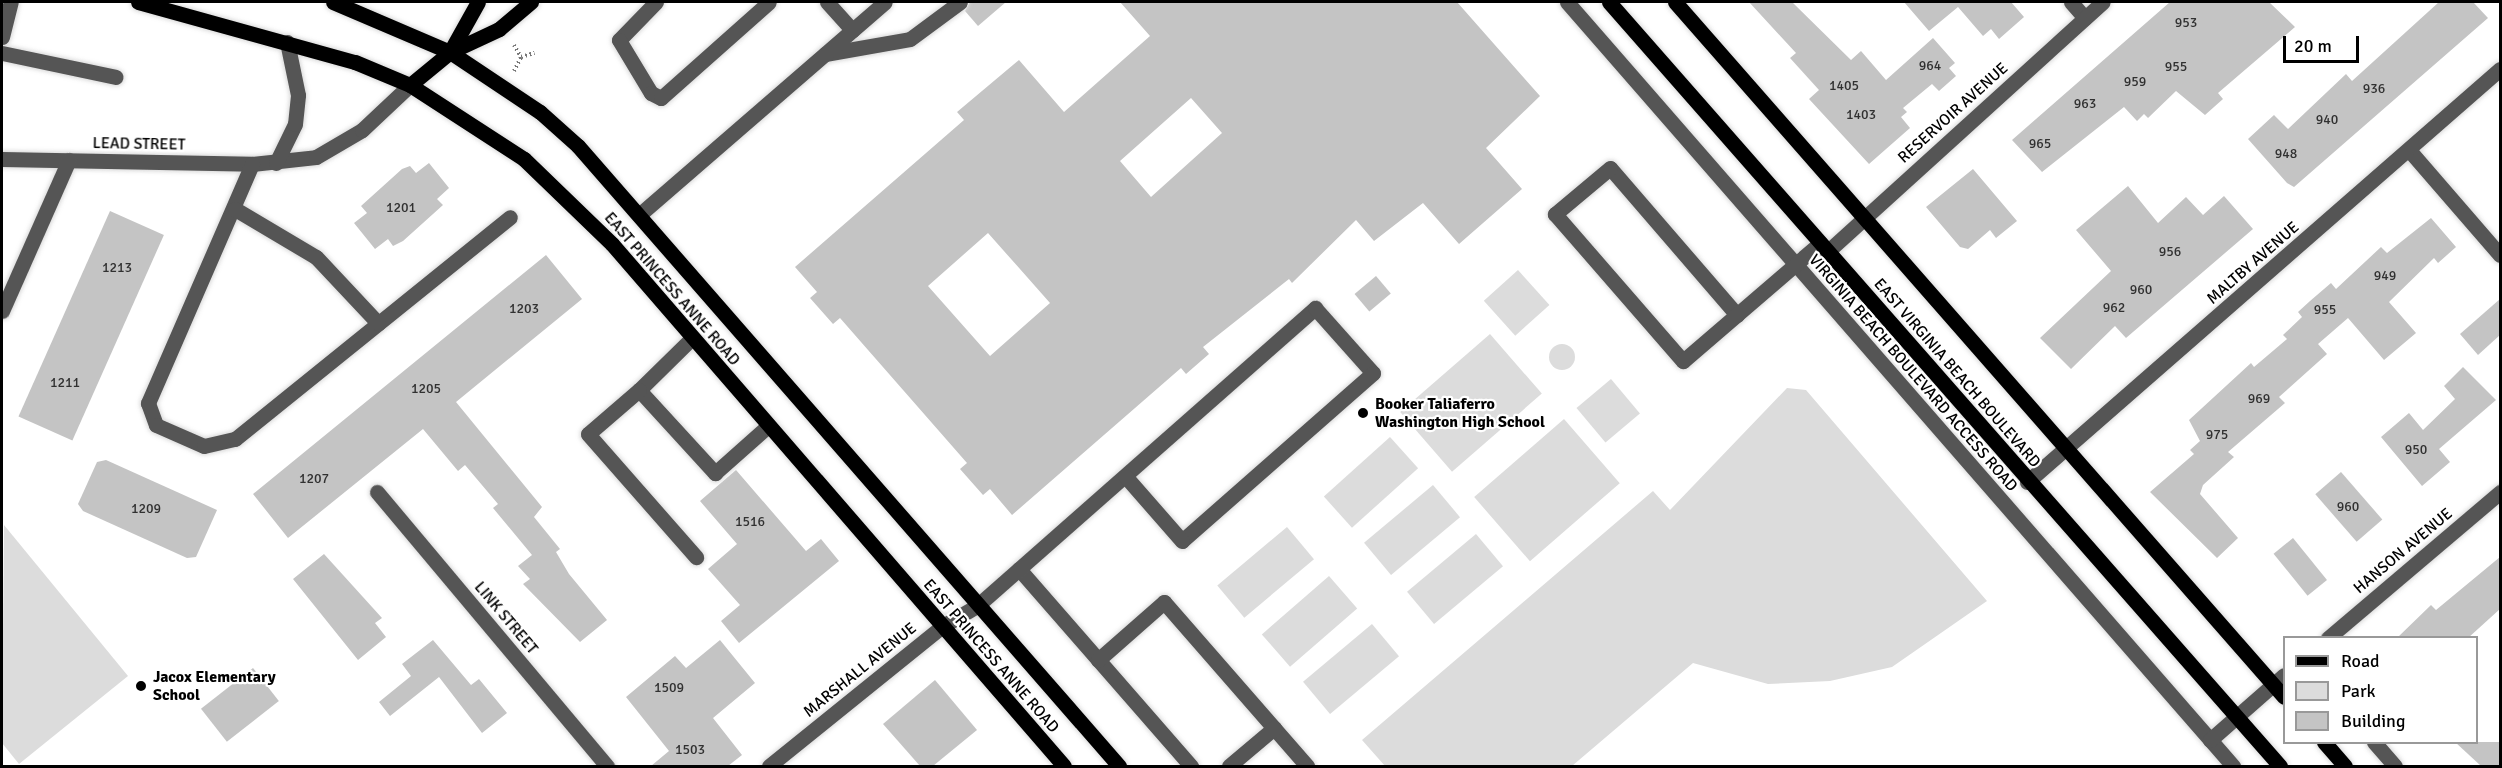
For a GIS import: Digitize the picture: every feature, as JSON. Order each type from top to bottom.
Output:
[{"type":"main road","name":"EAST PRINCESS ANNE ROAD","points":[[138,2],[287,42],[410,85],[524,159],[612,244],[941,627],[1064,766]]},
{"type":"main road","name":"EAST PRINCESS ANNE ROAD","points":[[333,2],[450,52],[540,112],[639,215],[977,606],[1119,766]]},
{"type":"main road","points":[[450,52],[478,2]]},
{"type":"main road","points":[[410,85],[450,52],[499,29],[531,2]]},
{"type":"main road","name":"EAST VIRGINIA BEACH BOULEVARD","points":[[1609,2],[2027,482],[2280,766]]},
{"type":"main road","name":"EAST VIRGINIA BEACH BOULEVARD","points":[[1675,2],[2067,449],[2279,679]]},
{"type":"main road","points":[[2326,744],[2345,766]]},
{"type":"street","points":[[2,37],[11,2]]},
{"type":"street","points":[[656,2],[619,40],[651,93],[661,98],[769,2]]},
{"type":"street","points":[[827,2],[852,30]]},
{"type":"street","points":[[639,215],[885,2]]},
{"type":"street","points":[[825,54],[910,39],[960,2]]},
{"type":"street","name":"VIRGINIA BEACH BOULEVARD ACCESS ROAD","points":[[1567,2],[2233,766]]},
{"type":"street","points":[[2071,2],[2085,18]]},
{"type":"street","name":"RESERVOIR AVENUE","points":[[1737,315],[1610,168],[1555,214],[1683,362],[1796,264],[1864,218],[2103,2]]},
{"type":"street","points":[[276,163],[286,152],[297,105],[287,42]]},
{"type":"street","points":[[2,53],[116,77]]},
{"type":"street","name":"MALTBY AVENUE","points":[[2027,482],[2500,69]]},
{"type":"street","name":"LEAD STREET","points":[[2,159],[252,164],[316,157],[343,144],[410,85]]},
{"type":"street","points":[[2409,150],[2500,255]]},
{"type":"street","points":[[2,312],[69,160]]},
{"type":"street","points":[[252,164],[235,209],[148,403],[156,425],[204,446],[235,439],[510,217]]},
{"type":"street","points":[[235,209],[316,257],[378,322]]},
{"type":"street","name":"MARSHALL AVENUE","points":[[769,766],[941,627],[977,606],[1315,308],[1373,373],[1182,541],[1125,476]]},
{"type":"street","points":[[692,338],[639,390],[588,434],[696,557]]},
{"type":"street","points":[[639,390],[715,473],[768,426]]},
{"type":"street","name":"LINK STREET","points":[[377,492],[608,766]]},
{"type":"street","name":"HANSON AVENUE","points":[[2330,636],[2500,492]]},
{"type":"street","points":[[1019,569],[1191,766]]},
{"type":"street","points":[[1098,660],[1164,602],[1307,766]]},
{"type":"street","points":[[2210,740],[2279,679]]},
{"type":"street","points":[[1229,766],[1274,728]]},
{"type":"street","points":[[2376,744],[2395,766]]},
{"type":"path","points":[[514,45],[521,57]]},
{"type":"path","points":[[514,72],[521,57],[534,53]]},
{"type":"green space","points":[[1518,270],[1549,305],[1515,336],[1484,301]]},
{"type":"green space","points":[[1490,334],[1542,394],[1452,472],[1400,412]]},
{"type":"green space","points":[[1562,344],[1571,348],[1575,357],[1571,366],[1562,370],[1553,366],[1549,357],[1553,348]]},
{"type":"green space","points":[[1611,379],[1640,413],[1605,442],[1577,408]]},
{"type":"green space","points":[[1787,388],[1806,390],[1987,601],[1892,667],[1830,681],[1768,684],[1693,663],[1572,766],[1385,766],[1362,740],[1653,491],[1670,510]]},
{"type":"green space","points":[[1564,419],[1620,483],[1530,561],[1474,497]]},
{"type":"green space","points":[[1390,437],[1418,468],[1352,528],[1324,497]]},
{"type":"green space","points":[[1433,485],[1460,517],[1391,575],[1364,543]]},
{"type":"green space","points":[[4,525],[128,676],[19,764],[2,743]]},
{"type":"green space","points":[[1287,527],[1314,559],[1244,618],[1217,585]]},
{"type":"green space","points":[[1476,534],[1503,566],[1434,624],[1407,592]]},
{"type":"green space","points":[[1329,576],[1357,608],[1290,667],[1262,634]]},
{"type":"green space","points":[[1372,624],[1399,656],[1330,714],[1303,682]]},
{"type":"building","points":[[970,2],[1006,2],[978,26],[965,11]]},
{"type":"building","points":[[1120,2],[1457,2],[1540,96],[1486,148],[1522,189],[1459,244],[1423,203],[1374,241],[1356,220],[1292,283],[1289,279],[1203,347],[1209,354],[1186,374],[1181,368],[1012,515],[990,489],[983,495],[960,469],[967,463],[840,318],[833,324],[810,298],[817,292],[795,267],[964,120],[957,112],[1019,60],[1064,112],[1150,36]],"holes":[[[1191,98],[1222,133],[1151,197],[1120,161]],[[988,233],[1050,303],[990,356],[928,286]]]},
{"type":"building","points":[[1749,2],[1792,2],[1851,60],[1861,51],[1886,80],[1933,38],[1955,63],[1949,68],[1956,76],[1939,91],[1932,84],[1903,108],[1907,112],[1901,117],[1910,128],[1869,164],[1809,99],[1819,90],[1790,58],[1796,53]]},
{"type":"building","points":[[1904,2],[2011,2],[2024,17],[1999,39],[1991,29],[1983,36],[1958,7],[1929,31]]},
{"type":"building","points":[[2170,2],[2269,2],[2295,27],[2218,93],[2223,99],[2205,115],[2176,91],[2148,118],[2144,114],[2137,121],[2124,107],[2042,172],[2012,140]]},
{"type":"building","points":[[2439,2],[2473,2],[2488,18],[2294,187],[2287,183],[2248,139],[2274,115],[2288,129],[2346,74],[2352,81]]},
{"type":"building","points":[[429,163],[449,188],[437,199],[443,205],[403,241],[393,246],[388,239],[375,249],[354,223],[367,213],[361,206],[402,169],[410,166],[416,173]]},
{"type":"building","points":[[1973,169],[2017,221],[1996,238],[1990,230],[1968,249],[1960,247],[1926,207]]},
{"type":"building","points":[[2128,186],[2158,223],[2186,197],[2203,215],[2224,196],[2253,229],[2126,338],[2115,326],[2071,369],[2040,338],[2111,271],[2076,230]]},
{"type":"building","points":[[110,211],[164,235],[72,441],[18,417]]},
{"type":"building","points":[[2431,218],[2456,247],[2438,263],[2434,258],[2389,302],[2416,333],[2384,360],[2348,318],[2318,344],[2327,354],[2279,397],[2285,403],[2228,452],[2234,457],[2203,485],[2200,494],[2238,538],[2217,558],[2150,492],[2194,454],[2190,450],[2200,441],[2189,420],[2251,363],[2254,367],[2287,339],[2283,335],[2302,317],[2298,312],[2331,283],[2336,289],[2381,247],[2387,253]]},
{"type":"building","points":[[546,255],[582,299],[456,402],[542,507],[534,517],[560,549],[556,552],[569,574],[607,620],[580,642],[523,584],[530,579],[518,566],[532,555],[493,508],[498,504],[465,465],[458,471],[423,429],[288,538],[253,494]]},
{"type":"building","points":[[1376,276],[1391,294],[1369,312],[1355,294]]},
{"type":"building","points":[[2500,299],[2500,335],[2478,355],[2460,334]]},
{"type":"building","points":[[2463,367],[2496,400],[2439,449],[2450,462],[2422,486],[2381,437],[2409,413],[2423,430],[2455,399],[2444,386]]},
{"type":"building","points":[[106,460],[217,510],[196,557],[187,558],[83,511],[78,504],[97,462]]},
{"type":"building","points":[[736,470],[806,551],[821,539],[839,561],[739,643],[721,621],[740,605],[708,569],[737,544],[700,501]]},
{"type":"building","points":[[2341,472],[2382,520],[2357,542],[2315,494]]},
{"type":"building","points":[[2293,538],[2327,580],[2308,596],[2274,554]]},
{"type":"building","points":[[324,554],[382,618],[375,623],[386,637],[358,660],[293,579]]},
{"type":"building","points":[[2500,557],[2500,609],[2470,636],[2399,636],[2431,605],[2436,610]]},
{"type":"building","points":[[433,640],[471,685],[479,679],[507,713],[482,733],[439,677],[390,716],[379,702],[411,676],[402,664]]},
{"type":"building","points":[[720,640],[755,683],[713,718],[742,755],[728,766],[651,766],[669,751],[626,697],[675,656],[686,668]]},
{"type":"building","points":[[253,668],[279,701],[227,742],[201,709]]},
{"type":"building","points":[[935,680],[977,730],[933,766],[920,766],[883,724]]},
{"type":"building","points":[[2500,742],[2500,766],[2481,766],[2457,744]]},
{"type":"place","name":"Booker Taliaferro Washington High School","points":[[1363,413]]},
{"type":"place","name":"Jacox Elementary School","points":[[141,686]]}]
